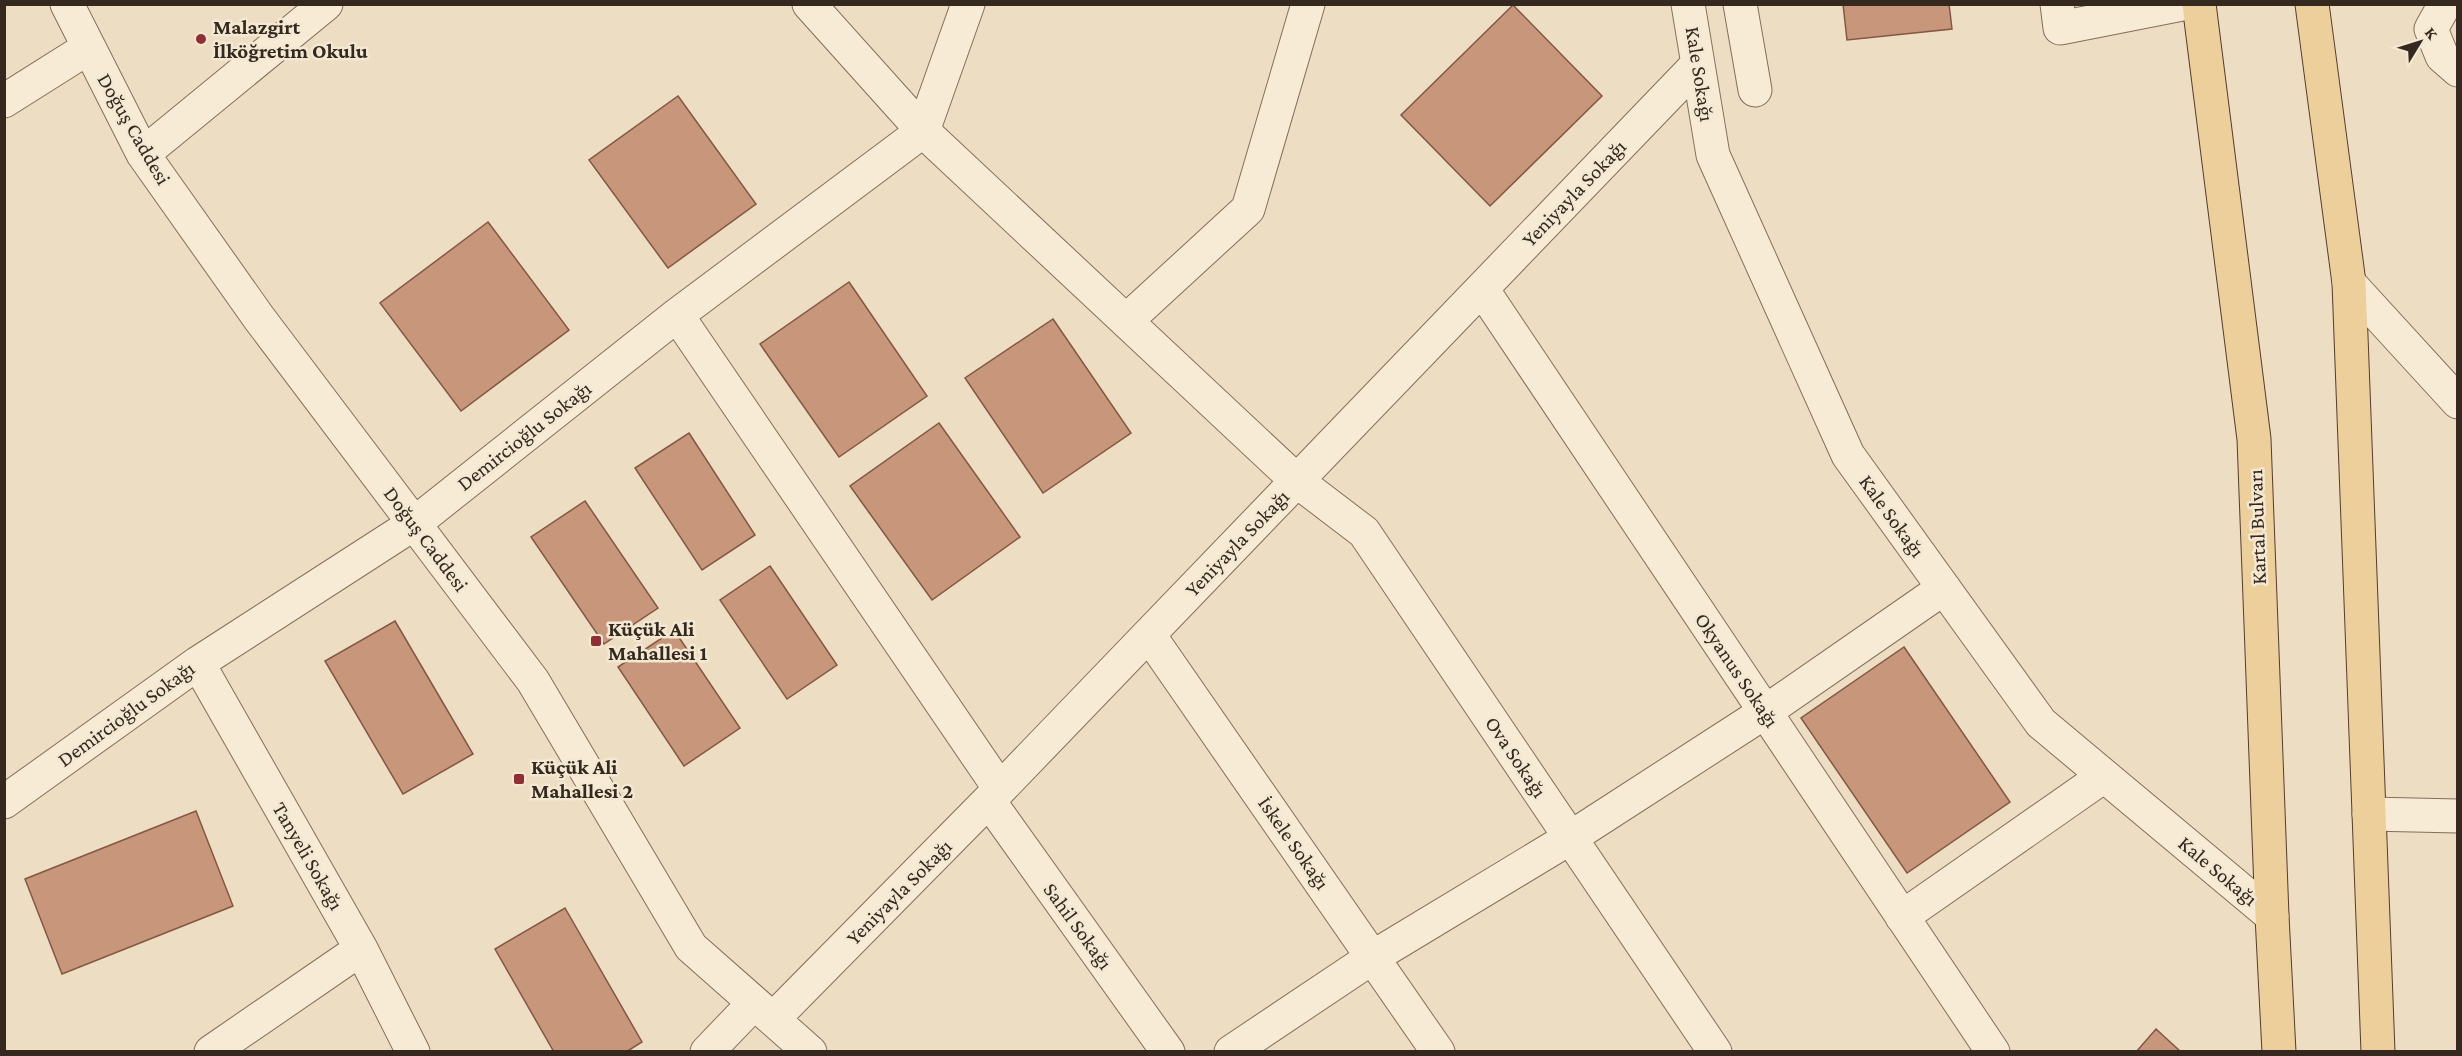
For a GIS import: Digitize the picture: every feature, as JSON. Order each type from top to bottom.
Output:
[{"type":"main road","name":"Kartal Bulvarı","points":[[2199,4],[2254,439],[2272,916],[2280,1052]]},
{"type":"main road","points":[[2312,4],[2349,283],[2378,1052]]},
{"type":"street","name":"Doğuş Caddesi","points":[[67,4],[143,154],[259,318],[533,681],[691,947],[810,1052]]},
{"type":"street","points":[[143,154],[326,4]]},
{"type":"street","name":"Ova Sokağı","points":[[808,4],[923,131],[1297,481],[1364,532],[1715,1052]]},
{"type":"street","points":[[923,131],[968,4]]},
{"type":"street","points":[[1126,321],[1248,209],[1308,4]]},
{"type":"street","name":"Kale Sokağı","points":[[1688,4],[1713,154],[1848,455],[2041,723],[2272,916]]},
{"type":"street","points":[[1740,4],[1755,90]]},
{"type":"street","points":[[2057,4],[2060,28],[2182,4]]},
{"type":"street","points":[[2445,4],[2431,29],[2442,56],[2457,70]]},
{"type":"street","points":[[4,101],[88,48]]},
{"type":"street","name":"Yeniyayla Sokağı","points":[[707,1052],[764,1011],[994,795],[1698,64]]},
{"type":"street","name":"Demircioğlu Sokağı","points":[[4,802],[198,663],[415,523],[677,315],[923,131]]},
{"type":"street","points":[[2349,283],[2457,402]]},
{"type":"street","name":"Okyanus Sokağı","points":[[1482,289],[1993,1052]]},
{"type":"street","name":"Sahil Sokağı","points":[[677,315],[994,795],[1168,1052]]},
{"type":"street","points":[[1231,1052],[1373,957],[1570,838],[1765,712],[1944,588]]},
{"type":"street","name":"İskele Sokağı","points":[[1149,635],[1438,1052]]},
{"type":"street","name":"Tanyeli Sokağı","points":[[198,663],[361,949],[413,1052]]},
{"type":"street","points":[[1902,917],[2104,776]]},
{"type":"street","points":[[2369,814],[2457,816]]},
{"type":"street","points":[[211,1052],[361,949]]},
{"type":"building","points":[[1843,4],[1949,4],[1952,29],[1847,40]]},
{"type":"building","points":[[1513,5],[1602,96],[1490,206],[1401,115]]},
{"type":"building","points":[[678,96],[756,204],[668,268],[589,160]]},
{"type":"building","points":[[488,222],[569,330],[461,411],[380,303]]},
{"type":"building","points":[[849,282],[927,396],[839,457],[760,344]]},
{"type":"building","points":[[1053,319],[1131,433],[1043,493],[965,378]]},
{"type":"building","points":[[939,423],[1020,537],[932,600],[850,486]]},
{"type":"building","points":[[689,433],[755,535],[702,570],[635,468]]},
{"type":"building","points":[[585,501],[658,608],[604,644],[531,537]]},
{"type":"building","points":[[770,566],[837,665],[787,699],[720,600]]},
{"type":"building","points":[[395,621],[473,754],[403,794],[325,661]]},
{"type":"building","points":[[674,630],[740,728],[684,766],[618,667]]},
{"type":"building","points":[[1904,647],[2010,802],[1907,873],[1801,718]]},
{"type":"building","points":[[196,811],[233,906],[62,974],[25,879]]},
{"type":"building","points":[[565,908],[642,1042],[626,1052],[554,1052],[495,949]]},
{"type":"building","points":[[2156,1029],[2181,1052],[2136,1052]]},
{"type":"place","name":"Malazgirt İlköğretim Okulu","points":[[201,39]]},
{"type":"place","name":"Küçük Ali Mahallesi 1","points":[[596,641]]},
{"type":"place","name":"Küçük Ali Mahallesi 2","points":[[519,779]]}]
